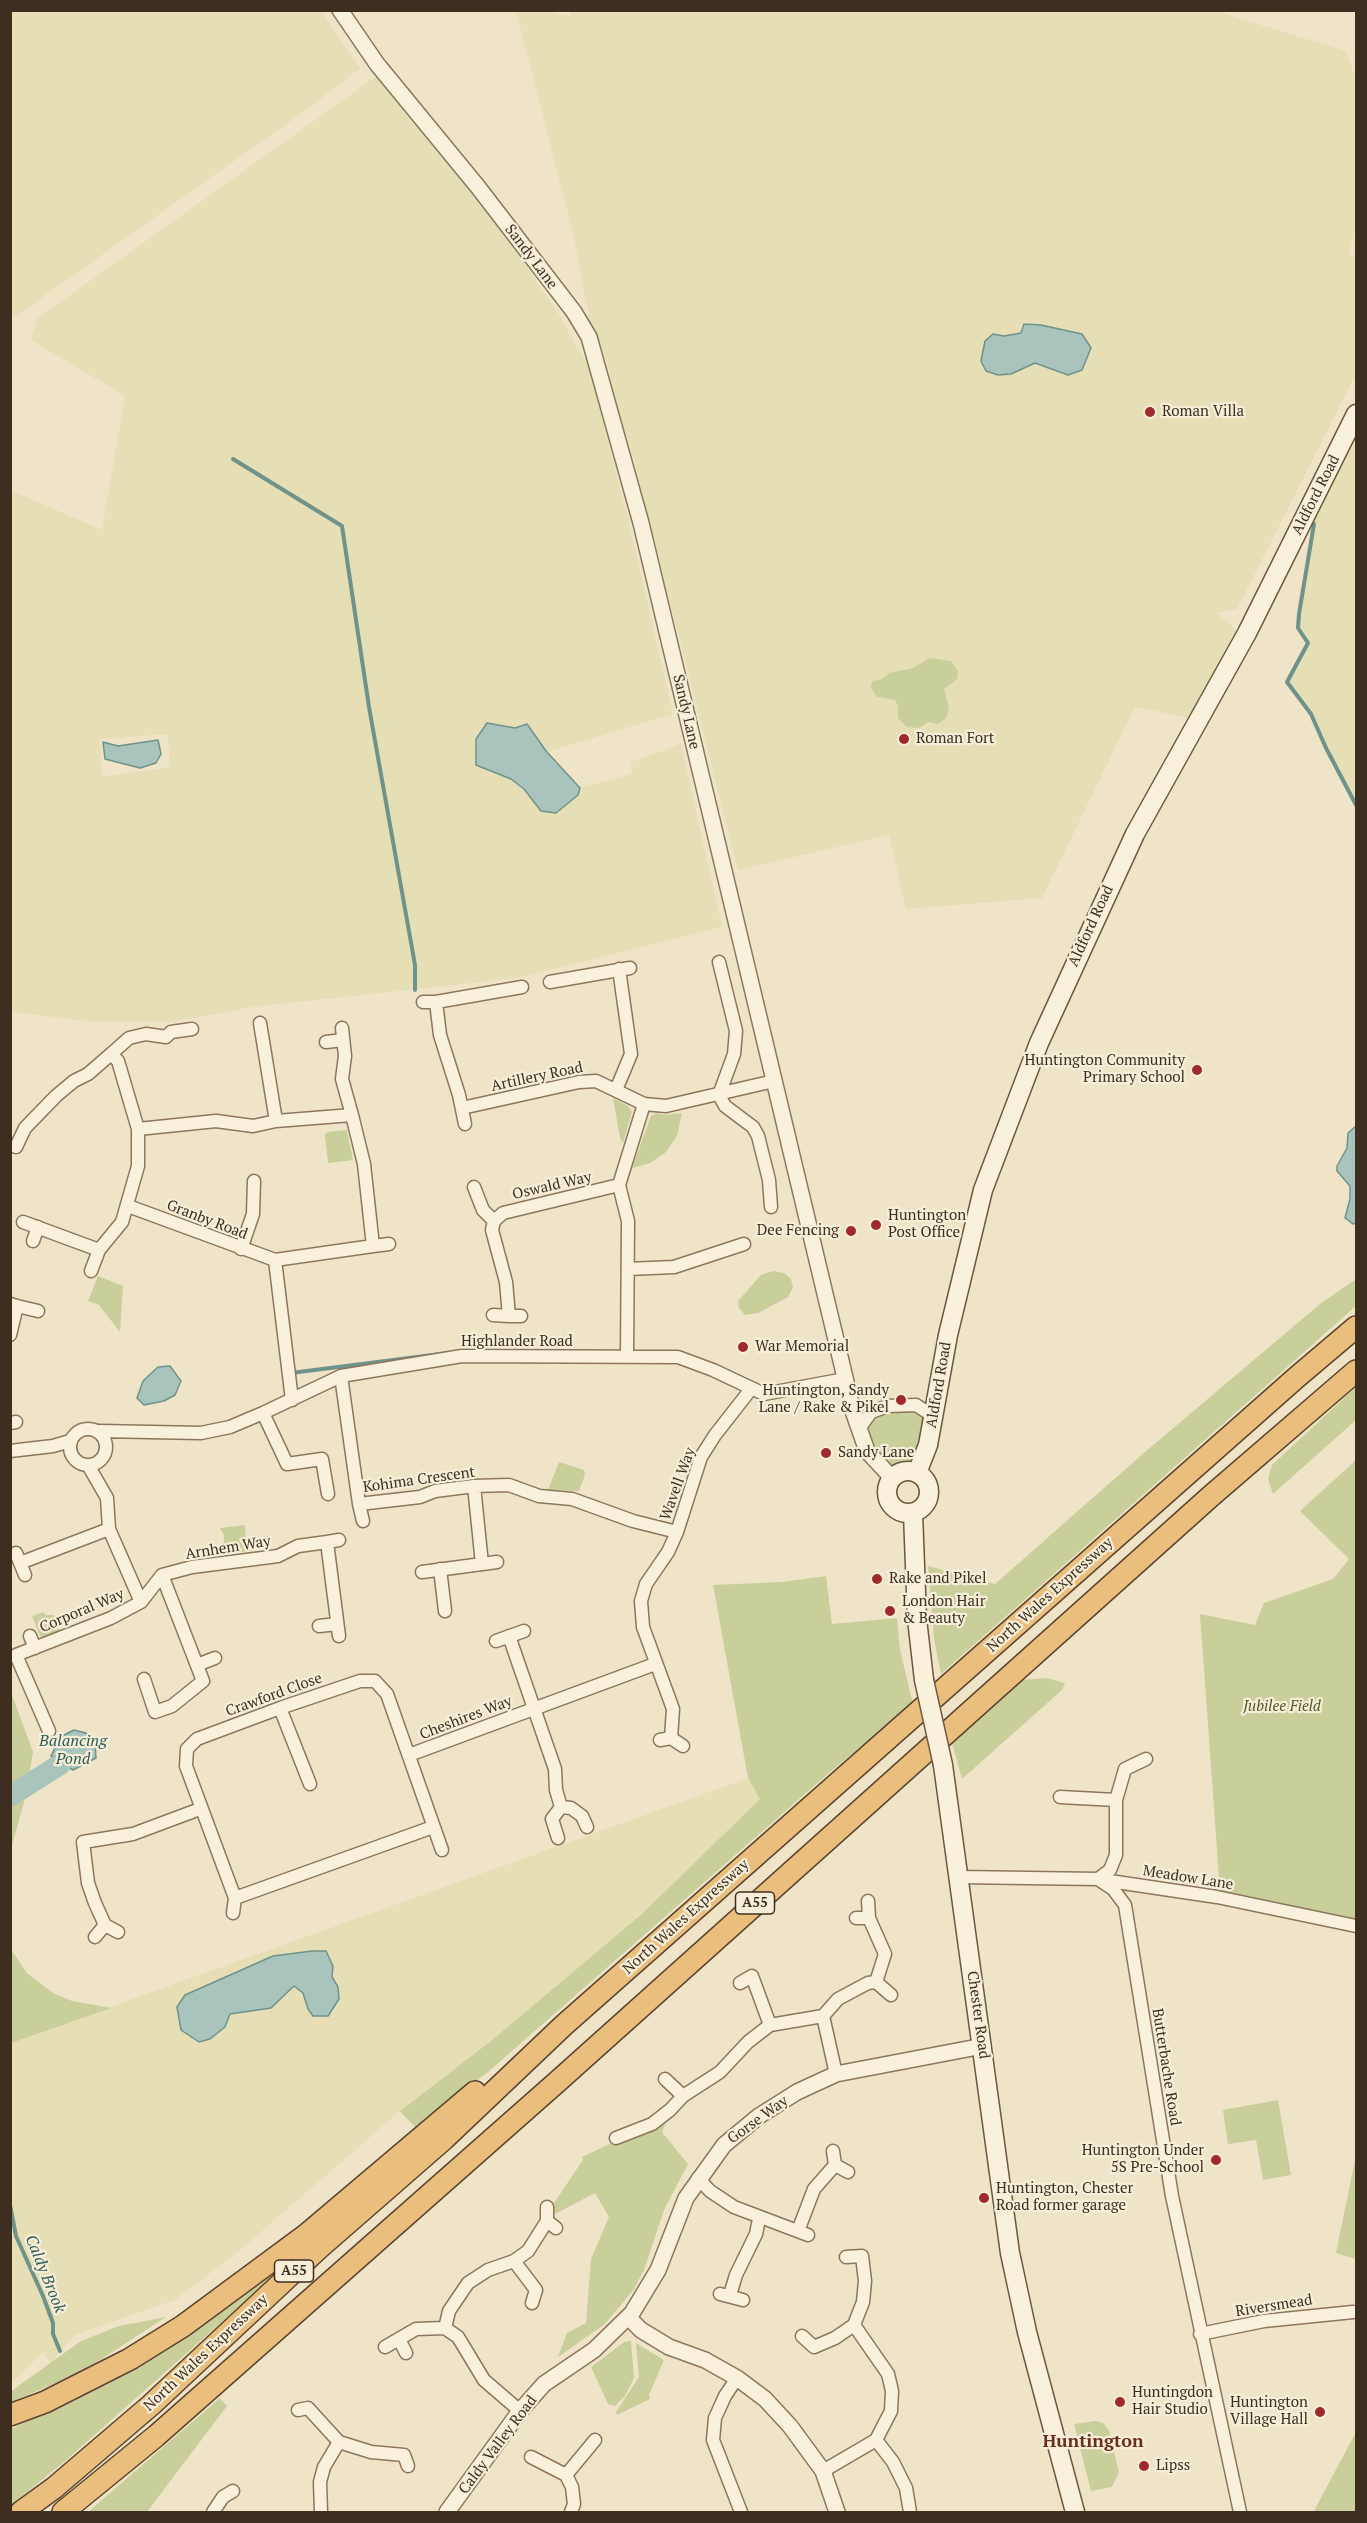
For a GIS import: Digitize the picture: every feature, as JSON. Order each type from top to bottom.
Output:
[{"type":"highway","name":"North Wales Expressway","points":[[21,2512],[151,2405],[319,2248],[444,2139],[564,2025],[1279,1392],[1356,1327]]},
{"type":"highway","name":"North Wales Expressway","points":[[63,2512],[156,2436],[557,2082],[1211,1496],[1356,1371]]},
{"type":"highway","points":[[10,2415],[45,2402],[130,2359],[238,2288],[306,2235],[484,2085],[564,2025]]},
{"type":"highway","points":[[69,2512],[156,2436]]},
{"type":"main road","name":"Aldford Road","points":[[917,1473],[928,1445],[948,1335],[983,1190],[1039,1043],[1135,834],[1247,633],[1356,414]]},
{"type":"main road","points":[[901,1472],[917,1473],[928,1485],[929,1496],[922,1509],[913,1513],[901,1513],[888,1501],[887,1489],[892,1478],[901,1472]]},
{"type":"main road","name":"Chester Road","points":[[913,1513],[917,1619],[924,1680],[943,1765],[983,2046],[1002,2207],[1027,2332],[1075,2512]]},
{"type":"street","name":"Sandy Lane","points":[[340,10],[377,64],[478,187],[574,312],[589,337],[641,523],[721,849],[845,1379],[867,1451],[892,1478]]},
{"type":"street","points":[[719,962],[736,1031],[734,1054],[719,1095],[726,1106],[753,1127],[759,1136],[769,1180],[771,1207]]},
{"type":"street","points":[[550,982],[624,969],[631,1054],[616,1090]]},
{"type":"street","points":[[423,1002],[436,1002],[522,987]]},
{"type":"street","points":[[436,1002],[440,1035],[465,1124]]},
{"type":"street","points":[[260,1023],[276,1121]]},
{"type":"street","points":[[16,1147],[25,1128],[56,1096],[74,1081],[88,1074],[129,1038],[146,1034],[166,1037],[171,1032],[192,1029]]},
{"type":"street","points":[[326,1042],[342,1034],[342,1079],[364,1164],[372,1246]]},
{"type":"street","points":[[91,1271],[99,1250],[122,1222],[138,1166],[138,1129],[118,1062],[111,1054]]},
{"type":"street","name":"Artillery Road","points":[[462,1108],[579,1082],[596,1081],[644,1104],[666,1106],[774,1081]]},
{"type":"street","points":[[627,1357],[628,1221],[619,1185],[644,1104]]},
{"type":"street","points":[[138,1129],[216,1121],[253,1126],[276,1121],[352,1115]]},
{"type":"street","points":[[241,1249],[254,1214],[251,1193],[254,1181]]},
{"type":"street","name":"Oswald Way","points":[[494,1221],[503,1213],[619,1185]]},
{"type":"street","points":[[474,1187],[483,1210],[494,1221],[492,1230],[515,1316],[494,1315]]},
{"type":"street","name":"Granby Road","points":[[128,1206],[275,1260]]},
{"type":"street","points":[[23,1222],[99,1250]]},
{"type":"street","points":[[33,1241],[38,1227]]},
{"type":"street","points":[[292,1400],[275,1260],[389,1244]]},
{"type":"street","points":[[628,1269],[674,1267],[744,1244]]},
{"type":"street","points":[[10,1335],[14,1305],[38,1311]]},
{"type":"street","name":"Highlander Road","points":[[102,1436],[122,1432],[201,1434],[230,1427],[341,1376],[462,1356],[678,1358],[713,1370],[765,1394],[845,1379]]},
{"type":"street","name":"Kohima Crescent","points":[[341,1376],[359,1504],[420,1497],[435,1491],[474,1486],[509,1485],[539,1496],[572,1499],[633,1521],[677,1532]]},
{"type":"street","name":"Wavell Way","points":[[677,1532],[701,1457],[715,1435],[752,1389]]},
{"type":"street","points":[[859,1429],[871,1412],[888,1406],[916,1405],[933,1416]]},
{"type":"street","points":[[263,1413],[287,1464],[322,1459],[328,1494]]},
{"type":"street","points":[[70,1447],[82,1429],[102,1436],[103,1457],[91,1468]]},
{"type":"street","points":[[10,1451],[53,1446],[70,1447]]},
{"type":"street","points":[[70,1447],[77,1462],[91,1468],[107,1498],[109,1529],[141,1602],[162,1575]]},
{"type":"street","points":[[474,1486],[482,1564]]},
{"type":"street","points":[[359,1504],[363,1521]]},
{"type":"street","points":[[25,1575],[18,1558],[109,1529]]},
{"type":"street","points":[[677,1532],[668,1552],[646,1584],[641,1601],[643,1627],[672,1709],[666,1739],[683,1746]]},
{"type":"street","name":"Arnhem Way","points":[[162,1575],[192,1567],[278,1556],[298,1546],[333,1541],[338,1630],[319,1626]]},
{"type":"street","points":[[422,1572],[497,1562]]},
{"type":"street","points":[[440,1569],[445,1611]]},
{"type":"street","points":[[144,1679],[155,1712],[172,1706],[203,1681],[162,1575]]},
{"type":"street","name":"Corporal Way","points":[[49,1731],[16,1655],[32,1642],[111,1618],[141,1602]]},
{"type":"street","points":[[496,1641],[524,1631]]},
{"type":"street","name":"Cheshires Way","points":[[509,1636],[555,1769],[556,1790],[561,1807],[552,1819],[558,1838]]},
{"type":"street","points":[[197,1665],[214,1658]]},
{"type":"street","name":"Cheshires Way","points":[[409,1755],[655,1664]]},
{"type":"street","name":"Crawford Close","points":[[233,1913],[235,1898],[200,1809],[186,1766],[188,1749],[198,1739],[360,1681],[375,1681],[387,1694],[442,1850]]},
{"type":"street","points":[[280,1708],[310,1784]]},
{"type":"street","points":[[958,1876],[1098,1879],[1110,1870],[1116,1855],[1116,1800],[1125,1769],[1146,1759]]},
{"type":"street","points":[[1060,1797],[1116,1800]]},
{"type":"street","points":[[561,1807],[571,1808],[582,1816],[587,1827]]},
{"type":"street","points":[[118,1932],[105,1925],[88,1883],[78,1840],[132,1834],[200,1809]]},
{"type":"street","points":[[235,1898],[433,1827]]},
{"type":"street","name":"Meadow Lane","points":[[1098,1879],[1217,1898],[1356,1926]]},
{"type":"street","name":"Butterbache Road","points":[[1098,1879],[1113,1889],[1125,1905],[1172,2196],[1240,2512]]},
{"type":"street","points":[[868,1901],[862,1918],[885,1954],[876,1982]]},
{"type":"street","points":[[95,1937],[105,1925]]},
{"type":"street","points":[[740,1983],[754,1972],[770,2025]]},
{"type":"street","points":[[876,1982],[891,1995]]},
{"type":"street","points":[[616,2138],[652,2124],[683,2096],[720,2072],[748,2042],[770,2025],[823,2016],[838,1999],[858,1987],[876,1982]]},
{"type":"street","points":[[823,2016],[836,2074]]},
{"type":"street","name":"Gorse Way","points":[[628,2317],[648,2291],[682,2206],[698,2178],[724,2145],[759,2116],[797,2092],[836,2074],[983,2046]]},
{"type":"street","points":[[665,2079],[683,2096]]},
{"type":"street","points":[[698,2178],[710,2191],[734,2207],[759,2219],[803,2233],[814,2190],[835,2165],[833,2151]]},
{"type":"street","points":[[835,2165],[848,2172]]},
{"type":"street","points":[[445,2328],[449,2311],[468,2283],[488,2270],[514,2261],[528,2252],[551,2224],[547,2207]]},
{"type":"street","points":[[743,2300],[725,2295],[756,2234],[759,2219]]},
{"type":"street","points":[[802,2336],[815,2352],[854,2325],[865,2289],[865,2251],[846,2257]]},
{"type":"street","points":[[514,2261],[541,2290],[532,2303]]},
{"type":"street","name":"Riversmead","points":[[1200,2334],[1264,2321],[1353,2312]]},
{"type":"street","points":[[628,2317],[641,2330],[669,2347],[705,2360],[738,2378],[765,2399],[790,2426],[823,2471],[837,2512]]},
{"type":"street","name":"Caldy Valley Road","points":[[447,2512],[520,2411],[544,2384],[594,2350],[628,2317]]},
{"type":"street","points":[[823,2471],[876,2440],[891,2411],[892,2391],[888,2374],[854,2325]]},
{"type":"street","points":[[385,2347],[416,2330],[445,2328],[458,2337],[477,2371],[493,2391],[520,2411]]},
{"type":"street","points":[[399,2339],[406,2353]]},
{"type":"street","points":[[738,2378],[725,2396],[715,2418],[714,2440],[741,2512]]},
{"type":"street","points":[[306,2405],[339,2442],[371,2452],[408,2456]]},
{"type":"street","points":[[566,2475],[595,2440]]},
{"type":"street","points":[[876,2440],[893,2462],[906,2488],[910,2512]]},
{"type":"street","points":[[321,2512],[320,2482],[324,2467],[339,2442]]},
{"type":"street","points":[[531,2457],[566,2475],[572,2487],[574,2504],[571,2512]]},
{"type":"street","points":[[213,2512],[223,2497],[235,2491]]},
{"type":"shaded area","points":[[11,10],[321,11],[360,68],[303,112],[16,316],[10,314]]},
{"type":"shaded area","points":[[572,10],[1212,10],[1346,51],[1356,79],[1356,221],[1349,256],[1356,258],[1356,374],[1237,609],[1217,613],[1236,630],[1199,705],[1190,718],[1135,707],[1042,898],[906,909],[889,835],[738,870],[632,452],[615,400],[607,361],[590,323],[574,237],[516,11],[552,11],[569,16]]},
{"type":"shaded area","points":[[378,75],[500,229],[557,311],[590,370],[630,527],[673,714],[546,752],[580,788],[632,774],[631,762],[681,744],[722,927],[517,978],[252,1007],[172,1022],[96,1022],[11,1012],[10,490],[102,530],[125,396],[31,340],[38,318]],"holes":[[[168,734],[170,767],[102,777],[100,739]]]},
{"type":"shaded area","points":[[1356,425],[1356,805],[1311,714],[1287,682],[1308,643],[1298,628],[1314,525],[1309,524]]},
{"type":"shaded area","points":[[748,1778],[760,1799],[643,1913],[491,2041],[400,2111],[240,2250],[175,2300],[74,2335],[51,2363],[43,2352],[11,2384],[10,2043]]},
{"type":"green space","points":[[929,658],[951,661],[958,671],[957,679],[944,689],[949,707],[946,718],[938,724],[928,722],[919,728],[907,727],[898,718],[898,706],[895,700],[877,697],[871,688],[872,681],[882,679],[889,673],[913,668]]},
{"type":"green space","points":[[613,1098],[628,1106],[632,1112],[623,1143],[620,1138]]},
{"type":"green space","points":[[656,1113],[664,1115],[682,1113],[677,1136],[665,1153],[650,1163],[632,1168],[651,1116]]},
{"type":"green space","points":[[347,1130],[353,1160],[328,1163],[325,1135],[327,1132]]},
{"type":"green space","points":[[773,1271],[784,1273],[791,1279],[793,1288],[788,1297],[758,1313],[745,1315],[739,1308],[738,1301],[761,1275]]},
{"type":"green space","points":[[98,1276],[123,1286],[120,1332],[99,1305],[88,1301]]},
{"type":"green space","points":[[1356,1279],[1356,1306],[941,1674],[934,1639],[928,1566],[995,1584],[1145,1452],[1320,1304]]},
{"type":"green space","points":[[1356,1387],[1356,1420],[1273,1494],[1268,1479],[1272,1465]]},
{"type":"green space","points":[[913,1409],[921,1413],[923,1419],[919,1444],[910,1463],[895,1467],[878,1455],[866,1435],[867,1425],[879,1412]]},
{"type":"green space","name":"Jubilee Field","points":[[1356,1460],[1356,1923],[1220,1892],[1200,1614],[1255,1625],[1264,1603],[1333,1579],[1349,1559],[1300,1511]]},
{"type":"green space","points":[[559,1462],[584,1470],[585,1475],[579,1491],[548,1490]]},
{"type":"green space","points":[[245,1525],[246,1543],[251,1551],[223,1554],[224,1535],[220,1528]]},
{"type":"green space","points":[[826,1576],[832,1624],[897,1618],[900,1650],[913,1704],[830,1772],[488,2072],[416,2128],[400,2111],[491,2041],[643,1913],[760,1799],[748,1778],[713,1585],[782,1582]]},
{"type":"green space","points":[[44,1612],[45,1615],[54,1615],[60,1631],[43,1637],[40,1636],[32,1616]]},
{"type":"green space","points":[[1047,1678],[1065,1683],[1062,1690],[962,1779],[952,1743],[1021,1680]]},
{"type":"green space","points":[[11,1692],[33,1752],[26,1795],[11,1849],[11,1800],[25,1795],[19,1789],[11,1793]]},
{"type":"green space","points":[[10,1948],[27,1973],[53,1993],[72,2001],[111,2008],[11,2043]]},
{"type":"green space","points":[[1278,2100],[1291,2175],[1263,2180],[1256,2140],[1228,2144],[1223,2110]]},
{"type":"green space","points":[[668,2117],[662,2132],[688,2164],[664,2210],[644,2270],[634,2289],[605,2324],[558,2357],[567,2333],[586,2323],[591,2259],[609,2217],[595,2193],[553,2215],[552,2206],[583,2160],[582,2157]]},
{"type":"green space","points":[[1356,2155],[1356,2259],[1336,2253]]},
{"type":"green space","points":[[294,2258],[64,2462],[11,2505],[11,2429],[123,2374]]},
{"type":"green space","points":[[166,2317],[82,2372],[11,2402],[10,2392],[81,2341],[119,2326]]},
{"type":"green space","points":[[631,2341],[634,2378],[625,2396],[615,2406],[608,2404],[591,2367],[624,2342]]},
{"type":"green space","points":[[636,2343],[664,2360],[649,2395],[650,2399],[617,2415],[616,2412],[639,2377]]},
{"type":"green space","points":[[220,2398],[227,2406],[147,2512],[88,2512]]},
{"type":"green space","points":[[1095,2421],[1103,2423],[1109,2430],[1119,2472],[1112,2487],[1091,2491],[1074,2424]]},
{"type":"green space","points":[[1356,2432],[1356,2512],[1314,2512],[1314,2511]]},
{"type":"water","points":[[1024,324],[1041,325],[1082,334],[1091,348],[1082,370],[1068,375],[1035,363],[1011,374],[998,375],[986,371],[981,361],[985,341],[993,334],[1004,336],[1021,333]]},
{"type":"water","points":[[487,723],[515,728],[527,724],[546,751],[580,788],[578,795],[556,813],[541,811],[524,789],[511,779],[476,765],[476,739]]},
{"type":"water","points":[[158,740],[161,754],[156,763],[140,768],[105,759],[103,742],[118,746]]},
{"type":"water","points":[[1356,1126],[1356,1223],[1353,1224],[1345,1218],[1350,1199],[1350,1186],[1337,1171],[1337,1166],[1347,1148],[1348,1133]]},
{"type":"water","points":[[170,1366],[181,1381],[175,1395],[164,1401],[144,1405],[137,1398],[143,1381],[158,1367]]},
{"type":"water","name":"Balancing Pond","points":[[74,1730],[86,1733],[95,1743],[96,1758],[73,1770],[51,1756],[60,1737]]},
{"type":"water","points":[[326,1951],[333,1966],[332,1977],[338,1987],[339,1999],[328,2016],[313,2016],[303,1993],[294,1986],[271,2008],[230,2014],[225,2027],[210,2039],[199,2042],[181,2030],[177,2007],[185,1995],[273,1956]]},
{"type":"waterway","points":[[233,459],[342,526],[369,707],[415,965],[415,990]]},
{"type":"waterway","points":[[1314,524],[1298,628],[1308,643],[1287,682],[1311,714],[1356,805]]},
{"type":"waterway","points":[[291,1373],[456,1352]]},
{"type":"waterway","points":[[10,1796],[61,1764]]},
{"type":"waterway","name":"Caldy Brook","points":[[10,2205],[16,2236],[43,2296],[60,2351]]},
{"type":"place","name":"Roman Villa","points":[[1150,412]]},
{"type":"place","name":"Roman Fort","points":[[904,739]]},
{"type":"place","name":"Huntington Community Primary School","points":[[1197,1070]]},
{"type":"place","name":"Huntington Post Office","points":[[876,1225]]},
{"type":"place","name":"Dee Fencing","points":[[851,1231]]},
{"type":"place","name":"War Memorial","points":[[743,1347]]},
{"type":"place","name":"Huntington, Sandy Lane / Rake & Pikel","points":[[901,1400]]},
{"type":"place","name":"Sandy Lane","points":[[826,1453]]},
{"type":"place","name":"Rake and Pikel","points":[[877,1579]]},
{"type":"place","name":"London Hair & Beauty","points":[[890,1611]]},
{"type":"place","name":"Huntington Under 5S Pre-School","points":[[1216,2160]]},
{"type":"place","name":"Huntington, Chester Road former garage","points":[[984,2198]]},
{"type":"place","name":"Huntingdon Hair Studio","points":[[1120,2402]]},
{"type":"place","name":"Huntington Village Hall","points":[[1320,2412]]},
{"type":"place","name":"Lipss","points":[[1144,2466]]},
{"type":"district","name":"Huntington","points":[[1093,2442]]}]
